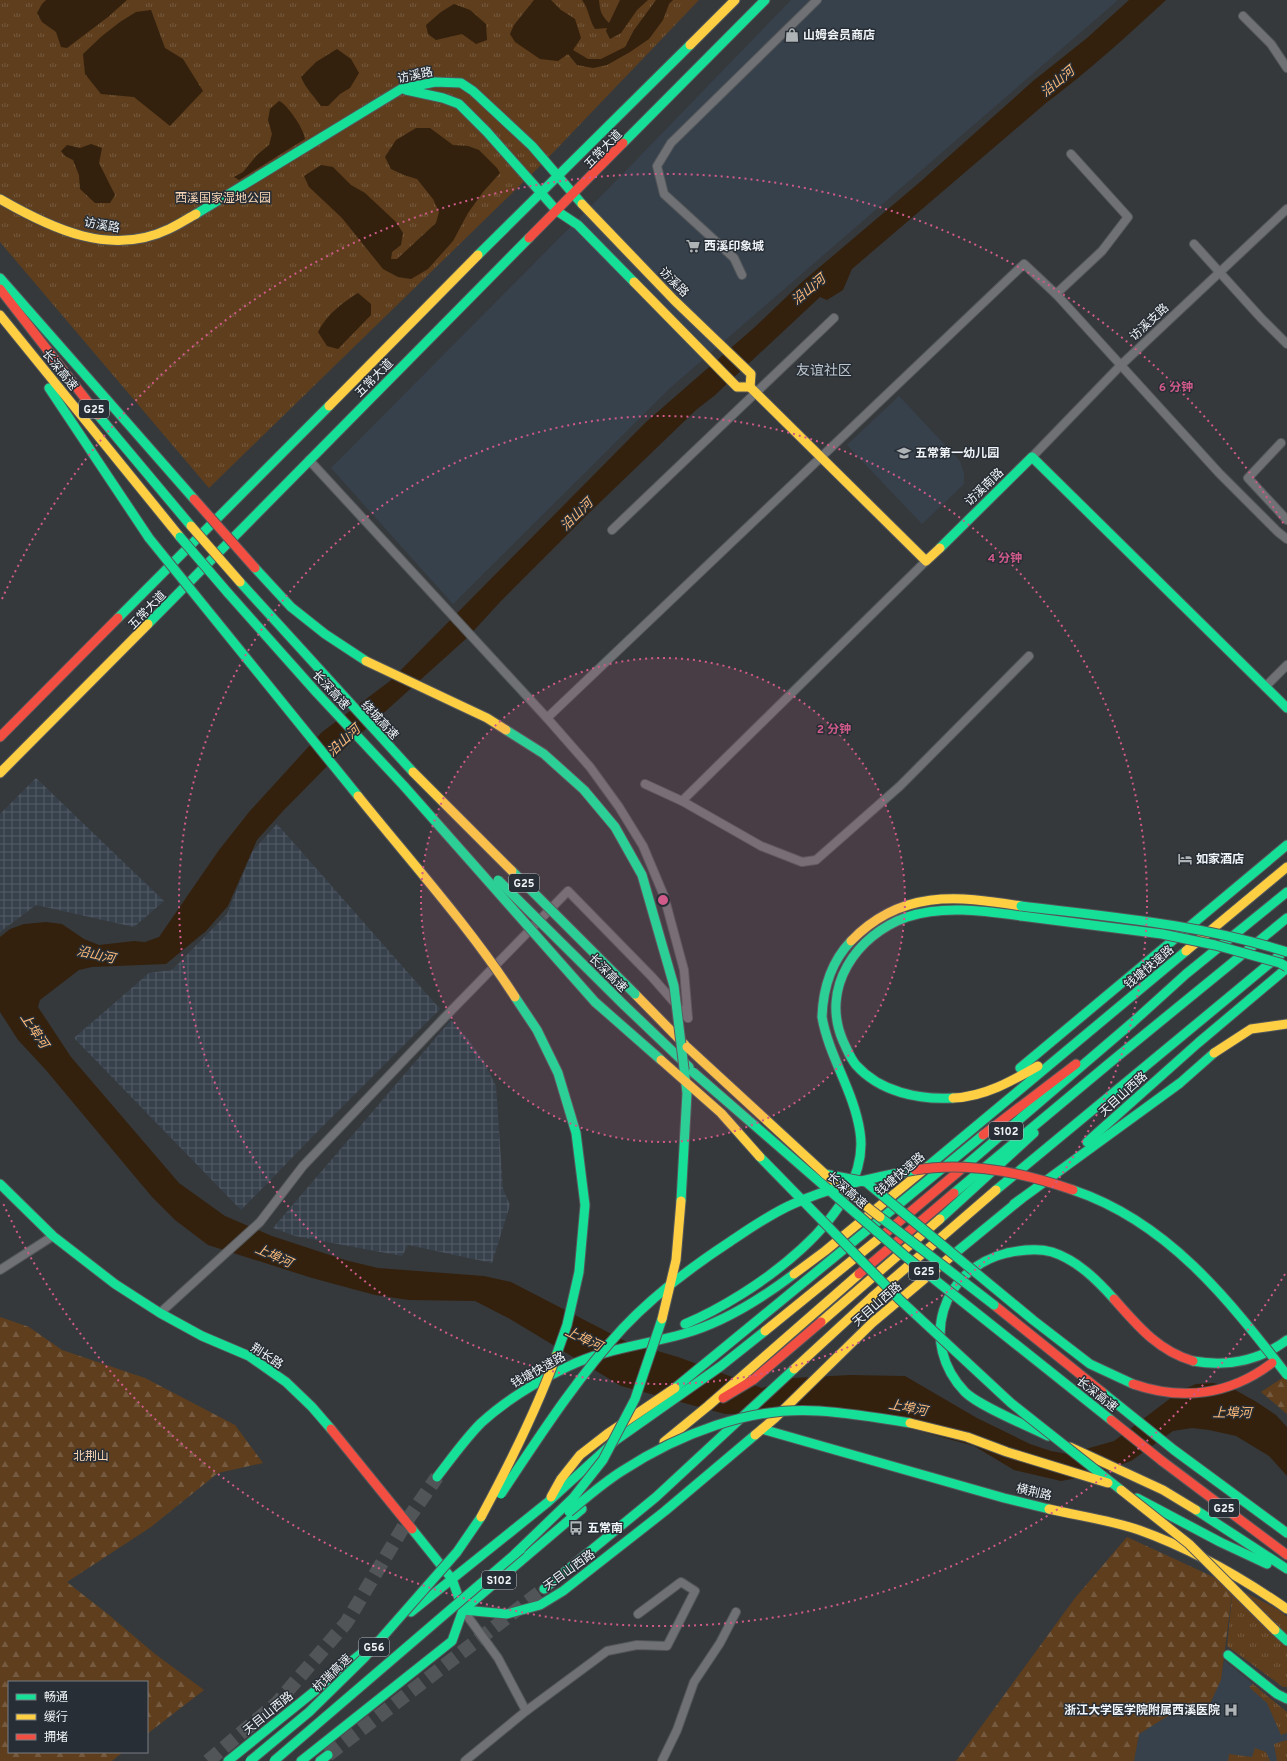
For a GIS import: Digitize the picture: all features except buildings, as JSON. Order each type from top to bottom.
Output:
[{"type":"main road","name":"五常大道","points":[[0,737],[541,192],[736,0]]},
{"type":"main road","name":"五常大道","points":[[0,773],[102,673],[309,460],[573,196],[765,0]]},
{"type":"main road","name":"访溪路","points":[[0,199],[34,218],[90,237],[118,242],[145,239],[170,229],[401,89],[435,82],[461,83],[473,91],[532,146],[573,196],[674,300],[751,374],[753,390]]},
{"type":"main road","points":[[401,89],[443,98],[459,104],[487,132],[557,211],[578,225],[737,387],[753,390],[926,561]]},
{"type":"main road","points":[[0,278],[291,607],[325,634],[366,662],[487,718],[544,754],[584,790],[615,827],[642,875],[674,986],[687,1093],[685,1151],[676,1260],[663,1315],[636,1399],[603,1460],[573,1498],[515,1554]]},
{"type":"main road","name":"长深高速","points":[[0,289],[110,430],[191,526],[330,683]]},
{"type":"main road","points":[[2,318],[149,538],[454,915],[503,978],[537,1030],[558,1073],[576,1132],[585,1205],[579,1272],[567,1325],[547,1382],[520,1442],[481,1517]]},
{"type":"main road","name":"长深高速","points":[[2,318],[180,537],[317,694],[404,786],[624,1005],[694,1072],[905,1256],[1162,1461],[1287,1556]]},
{"type":"main road","points":[[1032,457],[1287,708]]},
{"type":"main road","name":"访溪南路","points":[[926,561],[1032,457]]},
{"type":"main road","name":"绕城高速","points":[[330,683],[412,772]]},
{"type":"main road","name":"长深高速","points":[[412,772],[687,1047],[825,1174],[1027,1332],[1174,1450],[1287,1533]]},
{"type":"main road","points":[[404,786],[595,1002],[721,1113],[766,1163],[899,1299],[1011,1403],[1190,1544],[1287,1641]]},
{"type":"main road","points":[[972,1096],[1016,1072],[1287,845]]},
{"type":"main road","name":"钱塘快速路","points":[[437,1477],[480,1424],[500,1407],[533,1385],[568,1366],[624,1347],[684,1334],[720,1320],[767,1294],[825,1251],[894,1195],[1287,867]]},
{"type":"main road","name":"天目山西路","points":[[228,1761],[548,1502],[616,1440],[722,1366],[929,1197],[1133,1022],[1186,974],[1287,892]]},
{"type":"main road","points":[[648,1342],[720,1308],[803,1249],[827,1222],[847,1194],[859,1168],[861,1136],[852,1096],[834,1054],[822,1018],[824,995],[830,972],[843,949],[865,927],[888,912],[912,904],[932,900],[989,900],[1021,906],[1172,924],[1252,941],[1287,952]]},
{"type":"main road","points":[[1097,1025],[1032,1069],[1009,1082],[972,1096],[939,1099],[908,1095],[878,1084],[856,1065],[839,1036],[835,1009],[838,984],[849,960],[861,944],[877,930],[906,917],[948,910],[974,910],[1162,934],[1215,945],[1280,963],[1287,968]]},
{"type":"main road","name":"天目山西路","points":[[301,1761],[452,1641],[463,1610],[549,1536],[708,1406],[875,1260],[1287,918]]},
{"type":"main road","points":[[544,1589],[656,1497],[719,1440],[743,1416],[785,1380],[871,1298],[959,1220],[1287,949]]},
{"type":"main road","name":"天目山西路","points":[[463,1610],[507,1614],[540,1605],[563,1591],[588,1572],[665,1511],[775,1418],[872,1323],[1104,1128],[1198,1043],[1287,968]]},
{"type":"main road","name":"天目山西路","points":[[548,1502],[561,1479],[580,1455],[607,1434],[667,1395],[978,1138],[1133,1022]]},
{"type":"main road","points":[[1014,1204],[1138,1112],[1180,1083],[1220,1048],[1251,1030],[1287,1024]]},
{"type":"main road","name":"天目山西路","points":[[708,1406],[753,1380],[951,1210],[1017,1150],[1062,1104]]},
{"type":"main road","points":[[481,1517],[501,1495],[564,1401],[599,1355],[624,1327],[677,1279],[756,1224],[797,1202],[837,1188],[879,1177],[916,1170],[950,1166],[1006,1171],[1053,1181],[1099,1200],[1133,1218],[1167,1241],[1233,1305],[1287,1375]]},
{"type":"main road","points":[[825,1174],[866,1182],[1033,1320],[1090,1364],[1127,1382],[1150,1390],[1189,1395],[1234,1385],[1255,1376],[1282,1356]]},
{"type":"main road","name":"荆长路","points":[[0,1184],[53,1236],[115,1284],[160,1313],[202,1336],[249,1356],[286,1382],[312,1407],[351,1453],[452,1579],[463,1610]]},
{"type":"main road","points":[[1287,1340],[1270,1353],[1241,1362],[1216,1365],[1176,1355],[1159,1345],[1092,1277],[1066,1258],[1047,1251],[1022,1250],[996,1255],[978,1265],[962,1279],[948,1296],[941,1320],[940,1339],[949,1369],[960,1389],[971,1398],[1163,1490],[1233,1532],[1287,1569]]},
{"type":"main road","points":[[515,1554],[621,1471],[678,1439],[723,1423],[767,1413],[818,1411],[873,1417],[922,1425],[967,1437],[1007,1452],[1108,1483],[1220,1542],[1287,1573]]},
{"type":"main road","name":"横荆路","points":[[762,1429],[1004,1498],[1138,1530],[1196,1554],[1246,1581],[1287,1610]]},
{"type":"main road","name":"杭瑞高速","points":[[250,1761],[309,1712],[364,1658],[420,1597],[457,1552],[481,1517]]},
{"type":"main road","name":"G56","points":[[274,1761],[515,1554]]},
{"type":"main road","points":[[1228,1655],[1277,1694],[1287,1700]]},
{"type":"street","points":[[742,275],[734,258],[664,194],[657,166],[671,143],[817,0]]},
{"type":"street","points":[[1243,16],[1270,44],[1287,68]]},
{"type":"street","points":[[1056,294],[1102,251],[1128,217],[1071,154]]},
{"type":"street","name":"访溪支路","points":[[1032,457],[1121,365],[1287,209]]},
{"type":"street","points":[[1194,244],[1261,318],[1287,344]]},
{"type":"street","points":[[547,718],[822,458],[1024,264],[1056,294],[1219,472],[1278,532],[1287,539]]},
{"type":"street","points":[[612,530],[753,390],[834,318]]},
{"type":"street","points":[[1281,443],[1248,478],[1287,520]]},
{"type":"street","points":[[160,1313],[260,1222],[303,1166],[568,891],[652,977],[688,1018],[684,970],[664,896],[643,846],[619,807],[590,767],[547,718],[309,460]]},
{"type":"street","points":[[682,801],[926,561]]},
{"type":"street","points":[[645,784],[682,801],[762,846],[802,862],[816,860],[900,786],[1029,656]]},
{"type":"street","points":[[1266,687],[1287,665]]},
{"type":"street","points":[[0,1270],[53,1236]]},
{"type":"street","points":[[465,1761],[526,1711],[607,1652],[637,1645],[667,1646],[695,1591],[681,1582],[638,1614]]},
{"type":"street","points":[[463,1610],[498,1658],[526,1711]]},
{"type":"street","points":[[662,1761],[677,1730],[694,1682],[720,1643],[736,1612]]},
{"type":"shaded area","name":"西溪印象城","points":[[791,0],[1118,0],[670,388],[453,604],[331,468],[611,186]]},
{"type":"shaded area","name":"五常第一幼儿园","points":[[899,396],[960,461],[964,473],[964,484],[922,524],[847,445]]},
{"type":"shaded area","points":[[36,778],[164,901],[134,927],[36,905],[0,932],[0,814]]},
{"type":"shaded area","points":[[277,824],[440,1009],[241,1210],[74,1038],[149,973],[172,970],[227,914],[252,852]]},
{"type":"shaded area","points":[[451,1020],[468,1039],[483,1060],[496,1086],[503,1189],[510,1205],[492,1263],[408,1245],[402,1256],[295,1236],[273,1228]]},
{"type":"shaded area","name":"浙江大学医学院附属西溪医院","points":[[1224,1660],[1287,1712],[1287,1761],[1134,1761],[1139,1734],[1221,1680]]},
{"type":"green space","name":"西溪国家湿地公园","points":[[0,0],[699,0],[543,163],[209,488],[0,242]]},
{"type":"green space","name":"北荆山","points":[[0,1317],[29,1327],[62,1350],[145,1378],[235,1425],[263,1463],[218,1473],[151,1527],[67,1582],[155,1654],[204,1690],[148,1733],[148,1681],[8,1681],[8,1753],[122,1753],[112,1761],[0,1761]]},
{"type":"green space","points":[[1287,1375],[1287,1414],[1261,1392]]},
{"type":"green space","points":[[1127,1537],[1233,1586],[1221,1680],[1208,1708],[1184,1706],[1139,1734],[1134,1761],[956,1761],[1075,1598]]},
{"type":"green space","points":[[1233,1586],[1279,1610],[1287,1617],[1287,1687],[1283,1687],[1227,1646]]},
{"type":"green space","points":[[1253,1684],[1287,1712],[1287,1733],[1281,1735],[1267,1703],[1249,1687]]},
{"type":"green space","points":[[1287,1740],[1287,1761],[1277,1761],[1274,1744]]},
{"type":"green space","points":[[1255,1748],[1266,1752],[1270,1761],[1228,1761],[1229,1754],[1252,1757]]},
{"type":"water","points":[[46,0],[127,0],[108,17],[67,48],[61,47],[56,32],[42,22],[37,13]]},
{"type":"water","points":[[534,0],[551,0],[561,10],[575,19],[581,38],[573,50],[588,59],[601,59],[625,47],[634,30],[656,0],[673,0],[669,4],[663,20],[649,39],[607,65],[593,68],[577,65],[568,54],[558,61],[540,59],[515,42],[510,34],[514,25]]},
{"type":"water","points":[[582,0],[599,0],[601,13],[609,23],[620,0],[648,0],[637,10],[621,33],[610,39],[606,31],[607,28],[595,29]]},
{"type":"water","points":[[1129,0],[1166,0],[1093,66],[1046,103],[852,269],[843,290],[827,300],[820,297],[714,396],[696,410],[589,513],[501,601],[468,637],[347,746],[283,811],[257,840],[228,906],[206,931],[166,964],[92,967],[79,970],[40,1000],[38,1007],[71,1057],[179,1183],[225,1216],[272,1236],[345,1260],[378,1268],[484,1276],[511,1282],[627,1342],[678,1357],[762,1388],[793,1378],[850,1375],[905,1376],[977,1418],[1030,1444],[1051,1451],[1068,1454],[1114,1441],[1180,1391],[1196,1384],[1213,1383],[1228,1386],[1276,1415],[1287,1427],[1287,1476],[1269,1456],[1236,1436],[1192,1428],[1173,1431],[1131,1461],[1093,1475],[1061,1481],[1014,1470],[974,1446],[916,1430],[844,1416],[725,1414],[621,1386],[510,1319],[475,1301],[409,1300],[375,1295],[312,1278],[208,1245],[175,1220],[152,1197],[45,1069],[18,1040],[0,1012],[0,937],[10,929],[24,924],[46,922],[62,924],[84,939],[99,945],[134,941],[145,942],[159,937],[219,850],[249,812],[322,732],[390,681],[646,422],[756,326],[802,282],[920,182],[1033,81],[1087,38]]},
{"type":"water","points":[[454,4],[470,10],[486,24],[487,40],[476,44],[462,34],[436,40],[428,34],[426,25],[441,12]]},
{"type":"water","points":[[151,10],[165,48],[183,59],[203,91],[170,126],[134,97],[101,94],[85,74],[83,54],[120,22],[136,12]]},
{"type":"water","points":[[337,49],[351,59],[359,73],[350,88],[340,94],[328,106],[321,106],[301,77],[316,62]]},
{"type":"water","points":[[279,101],[295,117],[302,129],[305,139],[239,180],[234,177],[243,172],[257,155],[269,145],[272,134],[268,120],[270,109]]},
{"type":"water","points":[[416,128],[430,128],[453,145],[468,146],[479,150],[500,173],[483,192],[468,213],[453,241],[428,269],[411,279],[398,277],[383,269],[342,218],[309,187],[304,176],[321,165],[333,167],[351,185],[365,193],[396,222],[403,233],[401,245],[392,252],[391,259],[397,259],[436,223],[439,212],[433,199],[417,179],[391,169],[385,157],[396,140]]},
{"type":"water","points":[[91,144],[102,148],[99,163],[115,195],[110,203],[95,203],[80,189],[79,175],[73,160],[65,156],[61,151],[67,145],[80,148]]},
{"type":"water","points":[[358,293],[371,304],[371,315],[338,349],[327,346],[318,332],[321,326],[335,310]]},
{"type":"tunnel","points":[[208,1761],[277,1703],[346,1623],[410,1516],[437,1477]]},
{"type":"tunnel","points":[[328,1755],[544,1589]]},
{"type":"traffic: fast","points":[[623,143],[765,0]]},
{"type":"traffic: fast","points":[[478,255],[690,45]]},
{"type":"traffic: fast","points":[[196,214],[401,89],[435,82],[461,83],[473,91],[532,146],[582,204]]},
{"type":"traffic: fast","points":[[406,90],[443,98],[459,104],[487,132],[557,211],[578,225],[634,282]]},
{"type":"traffic: fast","points":[[148,624],[529,238]]},
{"type":"traffic: fast","points":[[0,278],[194,499]]},
{"type":"traffic: fast","points":[[49,388],[149,538]]},
{"type":"traffic: fast","points":[[118,618],[329,406]]},
{"type":"traffic: fast","points":[[98,415],[191,526]]},
{"type":"traffic: fast","points":[[940,548],[1032,457],[1287,708]]},
{"type":"traffic: fast","points":[[180,537],[228,593]]},
{"type":"traffic: fast","points":[[149,538],[358,796]]},
{"type":"traffic: fast","points":[[255,568],[291,607],[325,634],[366,661]]},
{"type":"traffic: fast","points":[[240,582],[413,772]]},
{"type":"traffic: fast","points":[[228,593],[317,693],[404,786]]},
{"type":"traffic: fast","points":[[506,730],[544,754],[584,790],[615,827],[642,875],[674,986],[687,1093],[681,1201]]},
{"type":"traffic: fast","points":[[404,786],[595,1002],[661,1060]]},
{"type":"traffic: fast","points":[[1020,1068],[1287,845]]},
{"type":"traffic: fast","points":[[512,871],[635,994]]},
{"type":"traffic: fast","points":[[498,880],[624,1005]]},
{"type":"traffic: fast","points":[[965,1166],[1133,1022],[1186,974],[1287,892]]},
{"type":"traffic: fast","points":[[1021,906],[1122,918],[1188,928],[1254,942],[1287,952]]},
{"type":"traffic: fast","points":[[953,1098],[914,1096],[888,1088],[876,1082],[856,1065],[843,1041],[837,1021],[836,1002],[840,983],[847,966],[858,950],[872,937],[889,925],[907,917],[921,913],[949,910],[978,911],[1021,916]]},
{"type":"traffic: fast","points":[[1021,916],[1162,934],[1215,945],[1280,963],[1287,967]]},
{"type":"traffic: fast","points":[[954,1193],[1287,918]]},
{"type":"traffic: fast","points":[[685,1324],[742,1294],[802,1249],[827,1222],[847,1193],[859,1163],[860,1132],[853,1102],[830,1046],[822,1017],[824,996],[829,976],[838,958],[851,941]]},
{"type":"traffic: fast","points":[[927,1167],[1186,951]]},
{"type":"traffic: fast","points":[[996,1190],[1281,954]]},
{"type":"traffic: fast","points":[[1087,1142],[1198,1043],[1287,968]]},
{"type":"traffic: fast","points":[[515,997],[537,1030],[558,1073],[576,1133],[585,1205],[579,1272],[567,1325],[556,1356]]},
{"type":"traffic: fast","points":[[624,1005],[689,1067]]},
{"type":"traffic: fast","points":[[1014,1204],[1180,1083],[1214,1053]]},
{"type":"traffic: fast","points":[[693,1072],[905,1256],[1111,1420]]},
{"type":"traffic: fast","points":[[940,1219],[1034,1133]]},
{"type":"traffic: fast","points":[[675,1388],[983,1135]]},
{"type":"traffic: fast","points":[[760,1157],[899,1299],[1011,1403],[1121,1490]]},
{"type":"traffic: fast","points":[[501,1494],[529,1451],[589,1367],[623,1328],[647,1304],[673,1282],[752,1227],[776,1212],[793,1204],[822,1192],[852,1183],[915,1170]]},
{"type":"traffic: fast","points":[[825,1174],[866,1182],[1033,1320],[1090,1364],[1133,1384]]},
{"type":"traffic: fast","points":[[0,1184],[53,1236],[115,1284],[160,1313],[202,1336],[249,1356],[286,1382],[312,1407],[331,1429]]},
{"type":"traffic: fast","points":[[1073,1190],[1107,1204],[1138,1222],[1167,1243],[1194,1266],[1242,1319],[1287,1375]]},
{"type":"traffic: fast","points":[[954,1254],[1021,1199]]},
{"type":"traffic: fast","points":[[880,1217],[994,1305]]},
{"type":"traffic: fast","points":[[1048,1436],[972,1398],[965,1392],[951,1373],[942,1352],[940,1331],[944,1310],[952,1291],[966,1275],[984,1262],[1007,1253],[1024,1250],[1041,1250],[1052,1252],[1078,1265],[1094,1278],[1114,1299]]},
{"type":"traffic: fast","points":[[437,1477],[481,1423],[511,1399],[544,1379],[567,1367],[595,1356],[683,1334],[713,1324],[755,1301],[794,1274]]},
{"type":"traffic: fast","points":[[515,1554],[573,1498],[603,1460],[635,1399],[662,1319]]},
{"type":"traffic: fast","points":[[411,1612],[548,1502],[616,1440],[721,1366],[765,1331]]},
{"type":"traffic: fast","points":[[1193,1361],[1206,1363],[1230,1363],[1242,1361],[1265,1353],[1287,1340]]},
{"type":"traffic: fast","points":[[544,1589],[656,1497],[794,1369]]},
{"type":"traffic: fast","points":[[1102,1392],[1174,1450],[1287,1533]]},
{"type":"traffic: fast","points":[[569,1512],[608,1480],[667,1445],[691,1434],[741,1418],[767,1413],[819,1411],[854,1414],[910,1423]]},
{"type":"traffic: fast","points":[[762,1429],[1004,1498],[1049,1509]]},
{"type":"traffic: fast","points":[[412,1529],[452,1579],[463,1610],[507,1614],[540,1605],[563,1591],[665,1511],[755,1435]]},
{"type":"traffic: fast","points":[[1137,1498],[1220,1542],[1267,1564]]},
{"type":"traffic: fast","points":[[301,1761],[452,1641],[463,1610],[582,1509]]},
{"type":"traffic: fast","points":[[1196,1510],[1287,1569]]},
{"type":"traffic: fast","points":[[250,1761],[309,1712],[364,1658],[457,1552],[481,1517]]},
{"type":"traffic: fast","points":[[274,1761],[521,1549]]},
{"type":"traffic: fast","points":[[1275,1630],[1287,1641]]},
{"type":"traffic: fast","points":[[228,1761],[363,1652]]},
{"type":"traffic: fast","points":[[1228,1655],[1277,1694],[1287,1699]]},
{"type":"traffic: fast","points":[[320,1761],[328,1755]]},
{"type":"traffic: slow","points":[[690,45],[735,0]]},
{"type":"traffic: slow","points":[[0,199],[61,229],[82,236],[104,240],[125,240],[147,237],[172,227],[196,214]]},
{"type":"traffic: slow","points":[[582,204],[674,300],[751,374],[750,387]]},
{"type":"traffic: slow","points":[[329,406],[478,255]]},
{"type":"traffic: slow","points":[[634,282],[737,387],[750,387]]},
{"type":"traffic: slow","points":[[0,315],[180,537]]},
{"type":"traffic: slow","points":[[750,387],[926,561],[940,548]]},
{"type":"traffic: slow","points":[[191,526],[240,582]]},
{"type":"traffic: slow","points":[[0,773],[148,624]]},
{"type":"traffic: slow","points":[[366,661],[487,718],[506,730]]},
{"type":"traffic: slow","points":[[413,772],[512,871]]},
{"type":"traffic: slow","points":[[358,796],[479,945],[515,997]]},
{"type":"traffic: slow","points":[[1186,951],[1287,867]]},
{"type":"traffic: slow","points":[[851,941],[870,924],[889,912],[930,900],[974,900],[1021,906]]},
{"type":"traffic: slow","points":[[635,994],[685,1045]]},
{"type":"traffic: slow","points":[[1214,1053],[1251,1029],[1287,1024]]},
{"type":"traffic: slow","points":[[687,1047],[825,1174],[880,1217]]},
{"type":"traffic: slow","points":[[661,1060],[721,1113],[760,1157]]},
{"type":"traffic: slow","points":[[953,1098],[976,1095],[987,1091],[1038,1066]]},
{"type":"traffic: slow","points":[[794,1274],[825,1251],[927,1167]]},
{"type":"traffic: slow","points":[[794,1369],[871,1298],[996,1190]]},
{"type":"traffic: slow","points":[[662,1319],[676,1260],[681,1201]]},
{"type":"traffic: slow","points":[[821,1322],[940,1219]]},
{"type":"traffic: slow","points":[[765,1331],[882,1236]]},
{"type":"traffic: slow","points":[[755,1435],[775,1418],[872,1323],[954,1254]]},
{"type":"traffic: slow","points":[[664,1442],[708,1406],[859,1274]]},
{"type":"traffic: slow","points":[[481,1517],[522,1438],[556,1356]]},
{"type":"traffic: slow","points":[[551,1497],[561,1479],[580,1455],[607,1434],[675,1388]]},
{"type":"traffic: slow","points":[[910,1423],[967,1437],[1007,1452],[1108,1483]]},
{"type":"traffic: slow","points":[[1070,1447],[1163,1490],[1196,1510]]},
{"type":"traffic: slow","points":[[1121,1490],[1189,1544],[1275,1630]]},
{"type":"traffic: slow","points":[[1049,1509],[1117,1523],[1159,1538],[1216,1565],[1287,1609]]},
{"type":"traffic: jam","points":[[529,238],[623,143]]},
{"type":"traffic: jam","points":[[0,289],[98,415]]},
{"type":"traffic: jam","points":[[194,499],[255,568]]},
{"type":"traffic: jam","points":[[0,737],[118,618]]},
{"type":"traffic: jam","points":[[983,1135],[1076,1064]]},
{"type":"traffic: jam","points":[[882,1236],[965,1166]]},
{"type":"traffic: jam","points":[[915,1170],[955,1167],[995,1170],[1015,1173],[1073,1190]]},
{"type":"traffic: jam","points":[[859,1274],[954,1193]]},
{"type":"traffic: jam","points":[[1114,1299],[1131,1318],[1159,1344],[1180,1357],[1193,1361]]},
{"type":"traffic: jam","points":[[994,1305],[1102,1392]]},
{"type":"traffic: jam","points":[[723,1398],[753,1380],[821,1322]]},
{"type":"traffic: jam","points":[[1133,1384],[1169,1392],[1205,1392],[1239,1382],[1256,1374],[1272,1363]]},
{"type":"traffic: jam","points":[[1111,1420],[1162,1461]]},
{"type":"traffic: jam","points":[[331,1429],[412,1529]]},
{"type":"traffic: jam","points":[[1162,1461],[1287,1555]]},
{"type":"place","name":"山姆会员商店","points":[[792,35]]},
{"type":"place","name":"西溪印象城","points":[[693,246]]},
{"type":"place","name":"五常第一幼儿园","points":[[904,453]]},
{"type":"place","name":"如家酒店","points":[[1185,859]]},
{"type":"place","name":"五常南","points":[[576,1528]]},
{"type":"place","name":"浙江大学医学院附属西溪医院","points":[[1231,1710]]},
{"type":"district","name":"友谊社区","points":[[824,370]]},
{"type":"water label","name":"沿山河","points":[[1057,81]]},
{"type":"water label","name":"沿山河","points":[[808,289]]},
{"type":"water label","name":"沿山河","points":[[576,514]]},
{"type":"water label","name":"沿山河","points":[[343,740]]},
{"type":"water label","name":"沿山河","points":[[96,954]]},
{"type":"water label","name":"上埠河","points":[[35,1030]]},
{"type":"water label","name":"上埠河","points":[[274,1255]]},
{"type":"water label","name":"上埠河","points":[[584,1338]]},
{"type":"water label","name":"上埠河","points":[[908,1407]]},
{"type":"water label","name":"上埠河","points":[[1232,1412]]}]
